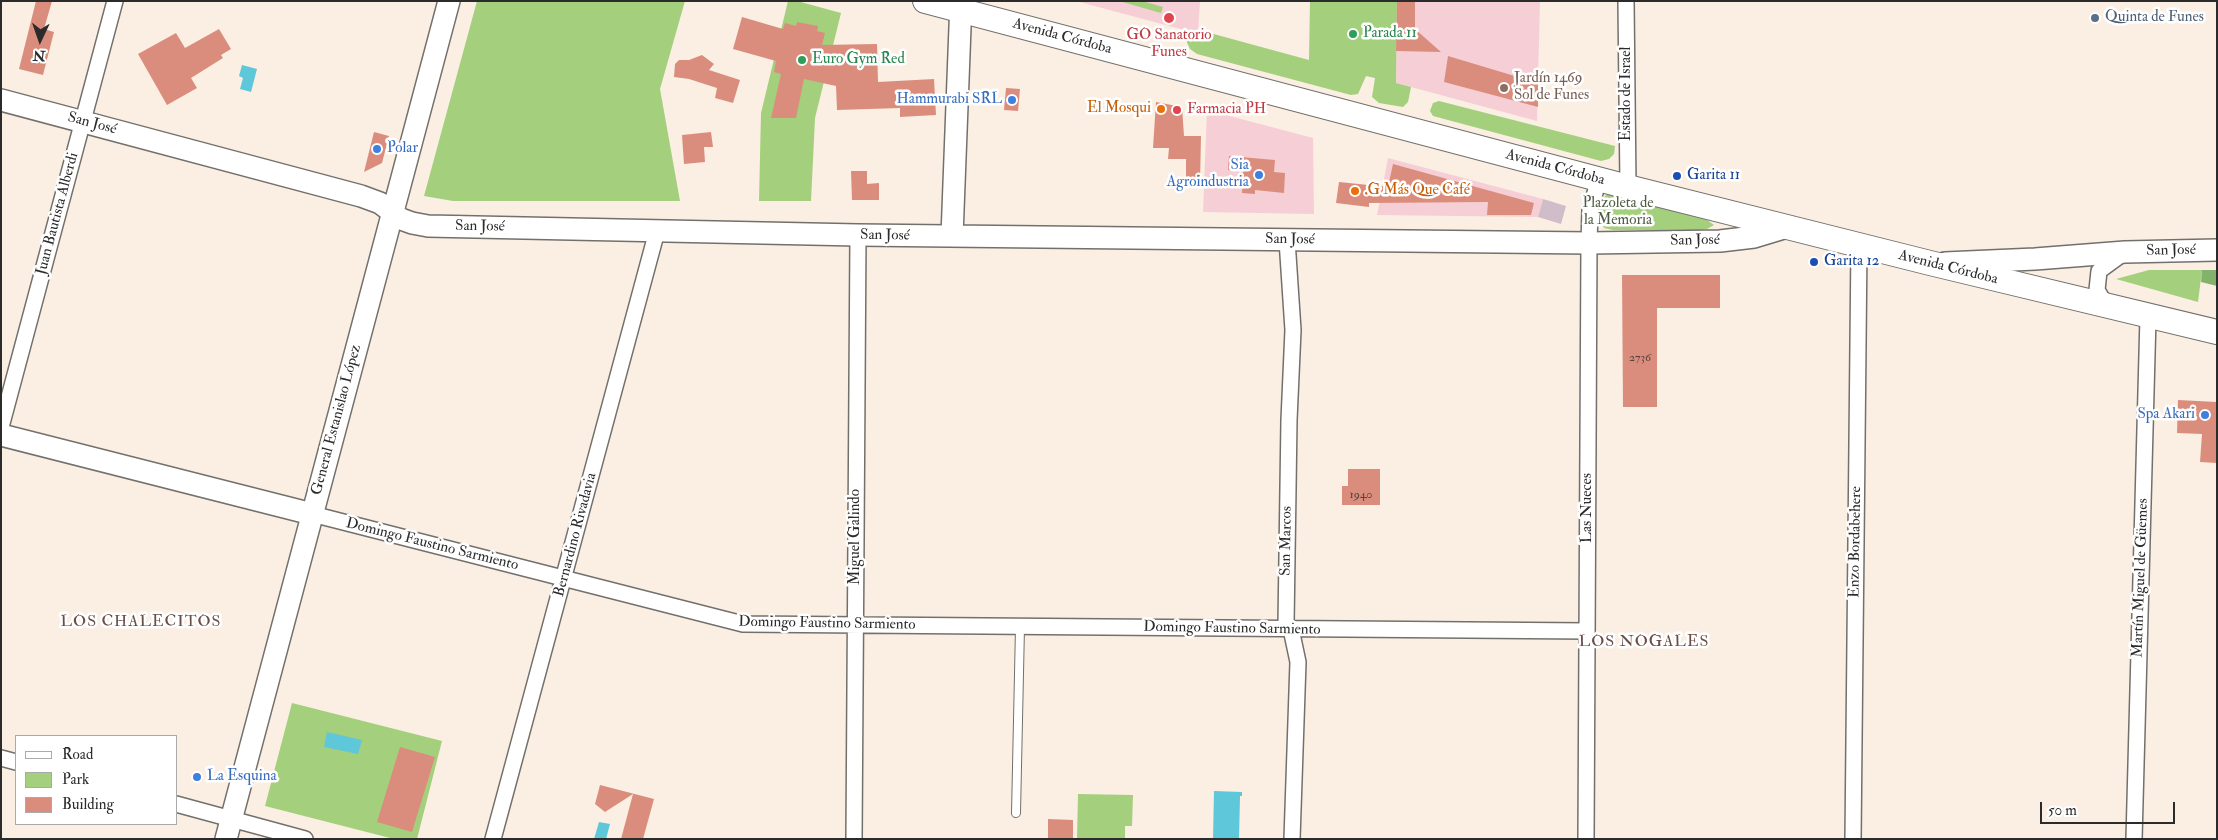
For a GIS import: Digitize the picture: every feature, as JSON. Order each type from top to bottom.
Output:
[{"type":"main road","name":"Avenida Córdoba","points":[[925,1],[961,6],[1628,187],[1859,246],[2148,317],[2217,332]]},
{"type":"street","name":"Juan Bautista Alberdi","points":[[1,427],[115,1]]},
{"type":"street","name":"General Estanislao López","points":[[228,829],[449,1]]},
{"type":"street","name":"Estado de Israel","points":[[1626,1],[1628,187]]},
{"type":"street","points":[[952,236],[961,6]]},
{"type":"street","name":"San José","points":[[1,100],[361,196],[380,203],[400,219],[428,226],[858,235],[1589,243],[1720,242],[1754,237],[1787,227]]},
{"type":"street","name":"Las Nueces","points":[[1586,839],[1589,243],[1590,210],[1599,179]]},
{"type":"street","name":"Bernardino Rivadavia","points":[[493,839],[657,231]]},
{"type":"street","name":"Miguel Galindo","points":[[854,839],[858,235]]},
{"type":"street","name":"San Marcos","points":[[1287,240],[1294,330],[1288,420],[1286,624],[1291,629],[1298,662],[1292,839]]},
{"type":"street","name":"Enzo Bordabehere","points":[[1853,839],[1859,246]]},
{"type":"street","name":"San José","points":[[1930,263],[2035,259],[2125,252],[2217,250]]},
{"type":"street","name":"San José","points":[[2107,307],[2097,290],[2099,271],[2125,252]]},
{"type":"street","name":"Martín Miguel de Güemes","points":[[2134,839],[2148,317]]},
{"type":"street","name":"Domingo Faustino Sarmiento","points":[[1,435],[743,624],[1587,632]]},
{"type":"street","points":[[1,758],[15,762]]},
{"type":"street","points":[[178,805],[228,829],[305,839]]},
{"type":"lane","points":[[1016,814],[1020,627]]},
{"type":"shaded area","name":"GO Sanatorio Funes","points":[[1076,1],[1200,1],[1198,34],[1173,27]]},
{"type":"shaded area","points":[[1397,1],[1540,1],[1537,121],[1396,83]]},
{"type":"shaded area","name":"Sia Agroindustria","points":[[1207,110],[1313,138],[1314,214],[1203,212]]},
{"type":"shaded area","points":[[1388,158],[1543,199],[1538,217],[1377,215]]},
{"type":"shaded area","points":[[1543,199],[1566,206],[1561,224],[1538,217]]},
{"type":"green space","points":[[477,1],[685,1],[660,89],[680,201],[453,201],[424,196]]},
{"type":"green space","name":"Euro Gym Red","points":[[788,1],[797,1],[841,13],[815,118],[811,201],[759,201],[761,113]]},
{"type":"green space","points":[[1119,1],[1142,1],[1163,7],[1161,13]]},
{"type":"green space","points":[[1310,1],[1397,1],[1396,83],[1411,87],[1408,102],[1403,107],[1379,103],[1372,97],[1375,78],[1366,76],[1358,94],[1351,95],[1197,54],[1190,49],[1185,38],[1185,31],[1198,34],[1199,30],[1309,60]]},
{"type":"green space","points":[[1439,101],[1615,146],[1614,154],[1609,159],[1601,161],[1433,116],[1430,111],[1433,103]]},
{"type":"green space","name":"Plazoleta de la Memoria","points":[[1611,194],[1707,220],[1714,225],[1707,229],[1697,230],[1613,230],[1604,228],[1600,219],[1600,209],[1602,200],[1606,195]]},
{"type":"green space","points":[[2149,270],[2202,270],[2198,302],[2116,279]]},
{"type":"green space","points":[[2202,270],[2217,270],[2217,286],[2201,282]]},
{"type":"green space","points":[[292,703],[442,741],[417,839],[394,839],[265,806]]},
{"type":"green space","points":[[1078,794],[1133,795],[1132,826],[1125,826],[1125,839],[1077,839]]},
{"type":"water","points":[[242,65],[257,69],[251,92],[240,89],[243,78],[239,76]]},
{"type":"water","points":[[327,732],[362,740],[358,754],[324,747]]},
{"type":"water","points":[[1214,791],[1242,792],[1242,796],[1240,796],[1239,839],[1213,839]]},
{"type":"water","points":[[599,822],[610,824],[606,839],[594,839]]},
{"type":"building","points":[[36,1],[52,1],[44,29],[54,32],[43,75],[19,69]]},
{"type":"building","points":[[1397,1],[1415,1],[1415,29],[1441,52],[1396,51]]},
{"type":"building","points":[[742,17],[783,29],[785,23],[796,26],[797,22],[818,26],[817,31],[825,33],[822,45],[877,44],[878,82],[934,79],[936,115],[900,117],[900,108],[837,110],[836,86],[804,79],[796,118],[771,118],[781,74],[774,72],[776,61],[733,49]]},
{"type":"building","points":[[219,29],[231,49],[221,55],[223,58],[191,78],[197,88],[167,105],[138,54],[176,33],[185,48]]},
{"type":"building","points":[[702,55],[714,64],[709,70],[740,80],[733,103],[715,98],[717,88],[689,79],[674,77],[675,64],[679,60],[689,60]]},
{"type":"building","points":[[1448,56],[1538,83],[1538,107],[1444,82]]},
{"type":"building","points":[[1006,88],[1020,89],[1018,111],[1004,110]]},
{"type":"building","points":[[1156,102],[1182,107],[1184,136],[1201,136],[1200,183],[1186,183],[1186,159],[1168,159],[1169,148],[1153,148]]},
{"type":"building","name":"Polar","points":[[374,132],[389,136],[382,163],[364,172]]},
{"type":"building","points":[[711,132],[713,147],[704,147],[705,162],[684,164],[682,135]]},
{"type":"building","points":[[1229,156],[1275,160],[1274,172],[1285,173],[1284,193],[1255,190],[1255,194],[1242,193],[1243,171],[1228,170]]},
{"type":"building","points":[[1393,164],[1534,203],[1531,215],[1487,215],[1488,202],[1369,203],[1369,207],[1336,203],[1339,182],[1388,187]]},
{"type":"building","points":[[851,171],[867,171],[867,184],[879,183],[879,200],[852,200]]},
{"type":"building","points":[[1622,275],[1720,275],[1720,308],[1657,308],[1657,407],[1623,407]]},
{"type":"building","points":[[2178,400],[2217,402],[2217,463],[2200,462],[2202,434],[2177,433]]},
{"type":"building","points":[[1348,469],[1380,469],[1380,505],[1342,505],[1342,486],[1348,486]]},
{"type":"building","points":[[400,747],[435,757],[412,832],[377,822]]},
{"type":"building","points":[[600,785],[654,799],[643,839],[621,839],[633,794],[605,812],[595,804]]},
{"type":"building","points":[[1048,819],[1073,820],[1073,839],[1048,839]]},
{"type":"place","name":"GO Sanatorio Funes","points":[[1169,18]]},
{"type":"place","name":"Quinta de Funes","points":[[2095,18]]},
{"type":"place","name":"Parada 11","points":[[1353,34]]},
{"type":"place","name":"Euro Gym Red","points":[[802,60]]},
{"type":"place","name":"Jardín 1469 Sol de Funes","points":[[1504,88]]},
{"type":"place","name":"Hammurabi SRL","points":[[1012,100]]},
{"type":"place","name":"El Mosqui","points":[[1161,109]]},
{"type":"place","name":"Farmacia PH","points":[[1177,110]]},
{"type":"place","name":"Polar","points":[[377,149]]},
{"type":"place","name":"Sia Agroindustria","points":[[1259,175]]},
{"type":"place","name":"Garita 11","points":[[1677,176]]},
{"type":"place","name":".G Más Que Café","points":[[1355,191]]},
{"type":"place","name":"Garita 12","points":[[1814,262]]},
{"type":"place","name":"Spa Akari","points":[[2205,415]]},
{"type":"place","name":"La Esquina","points":[[197,777]]},
{"type":"district","name":"LOS CHALECITOS","points":[[141,623]]},
{"type":"district","name":"LOS NOGALES","points":[[1644,643]]}]
